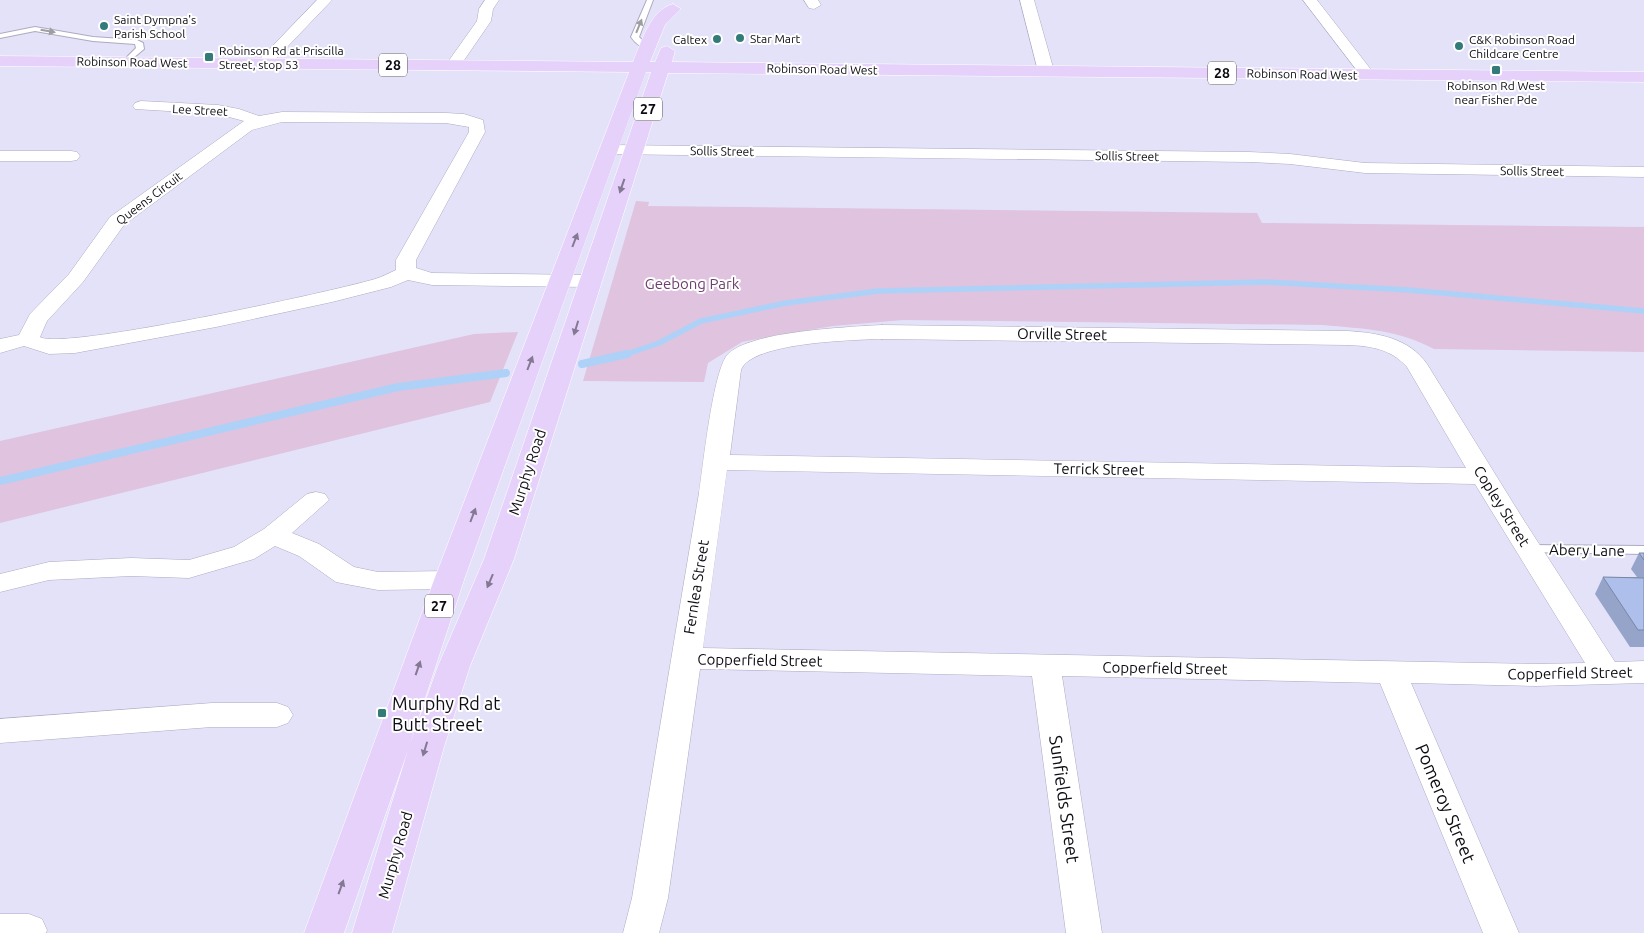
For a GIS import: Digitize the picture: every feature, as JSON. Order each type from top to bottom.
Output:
[{"type":"main road","name":"Murphy Road","points":[[324,933],[448,580],[610,150],[620,88],[640,67],[658,23],[674,5]]},
{"type":"main road","name":"Murphy Road","points":[[372,933],[426,747],[454,666],[499,559],[675,25],[674,5]]},
{"type":"main road","name":"Robinson Road West","points":[[0,61],[1644,77]]},
{"type":"main road","points":[[596,67],[620,88]]},
{"type":"street","points":[[263,64],[325,0]]},
{"type":"street","points":[[453,66],[484,21],[486,8],[492,0]]},
{"type":"street","points":[[1027,0],[1046,71]]},
{"type":"street","points":[[1310,0],[1367,74]]},
{"type":"street","name":"Lee Street","points":[[141,106],[232,111],[248,116],[257,122]]},
{"type":"street","name":"Queens Circuit","points":[[28,339],[31,328],[40,316],[83,271],[104,236],[117,221],[240,131],[257,122],[295,117],[446,118],[464,119],[477,124],[477,132],[406,260],[405,265],[409,272]]},
{"type":"street","points":[[0,156],[78,150],[56,170]]},
{"type":"street","name":"Sollis Street","points":[[610,150],[1248,157],[1290,159],[1366,168],[1644,172]]},
{"type":"street","points":[[0,346],[28,339],[37,345],[49,347],[75,346],[216,321],[349,292],[384,283],[409,272],[432,279],[591,281]]},
{"type":"street","name":"Orville Street","points":[[734,360],[749,351],[775,344],[882,332],[1348,338],[1374,340],[1393,345]]},
{"type":"street","name":"Copley Street","points":[[1393,345],[1406,353],[1416,364],[1483,476],[1606,673]]},
{"type":"street","name":"Fernlea Street","points":[[641,933],[650,898],[715,462],[730,370],[734,360]]},
{"type":"street","name":"Terrick Street","points":[[715,462],[1483,476]]},
{"type":"street","points":[[0,594],[12,580],[49,571],[131,567],[189,569],[244,553],[273,535],[316,500]]},
{"type":"street","points":[[273,535],[309,550],[346,575],[378,580],[448,580]]},
{"type":"street","name":"Copperfield Street","points":[[686,658],[1391,673],[1536,675],[1644,672]]},
{"type":"street","name":"Sunfields Street","points":[[1045,665],[1084,933]]},
{"type":"street","name":"Pomeroy Street","points":[[1391,673],[1501,933]]},
{"type":"street","points":[[0,731],[212,715],[277,715]]},
{"type":"lane","points":[[648,46],[640,43],[635,37],[650,0]]},
{"type":"lane","points":[[0,33],[35,29],[93,39],[136,42],[140,45],[140,49],[126,62]]},
{"type":"lane","name":"Abery Lane","points":[[1529,549],[1644,550]]},
{"type":"green space","name":"Geebong Park","points":[[636,201],[649,202],[648,206],[1257,213],[1262,223],[1644,227],[1644,352],[1434,349],[1407,337],[1380,331],[1323,325],[903,320],[833,326],[742,342],[708,363],[704,382],[583,381]]},
{"type":"green space","points":[[518,332],[490,402],[0,523],[0,441],[474,334]]},
{"type":"building","points":[[1639,553],[1644,553],[1644,560]]},
{"type":"building","points":[[1603,577],[1644,578],[1644,630],[1638,630]]},
{"type":"waterway","points":[[627,354],[659,343],[701,321],[786,303],[878,291],[1266,282],[1408,290],[1644,311]]},
{"type":"waterway","points":[[582,364],[627,354]]},
{"type":"waterway","points":[[0,481],[398,387],[506,373]]},
{"type":"place","name":"Saint Dympna's Parish School","points":[[104,26]]},
{"type":"place","name":"Star Mart","points":[[740,38]]},
{"type":"place","name":"Caltex","points":[[717,39]]},
{"type":"place","name":"C&K Robinson Road Childcare Centre","points":[[1459,46]]},
{"type":"place","name":"Robinson Rd at Priscilla Street, stop 53","points":[[209,57]]},
{"type":"place","name":"Robinson Rd West near Fisher Pde","points":[[1496,70]]},
{"type":"place","name":"Murphy Rd at Butt Street","points":[[382,713]]}]
